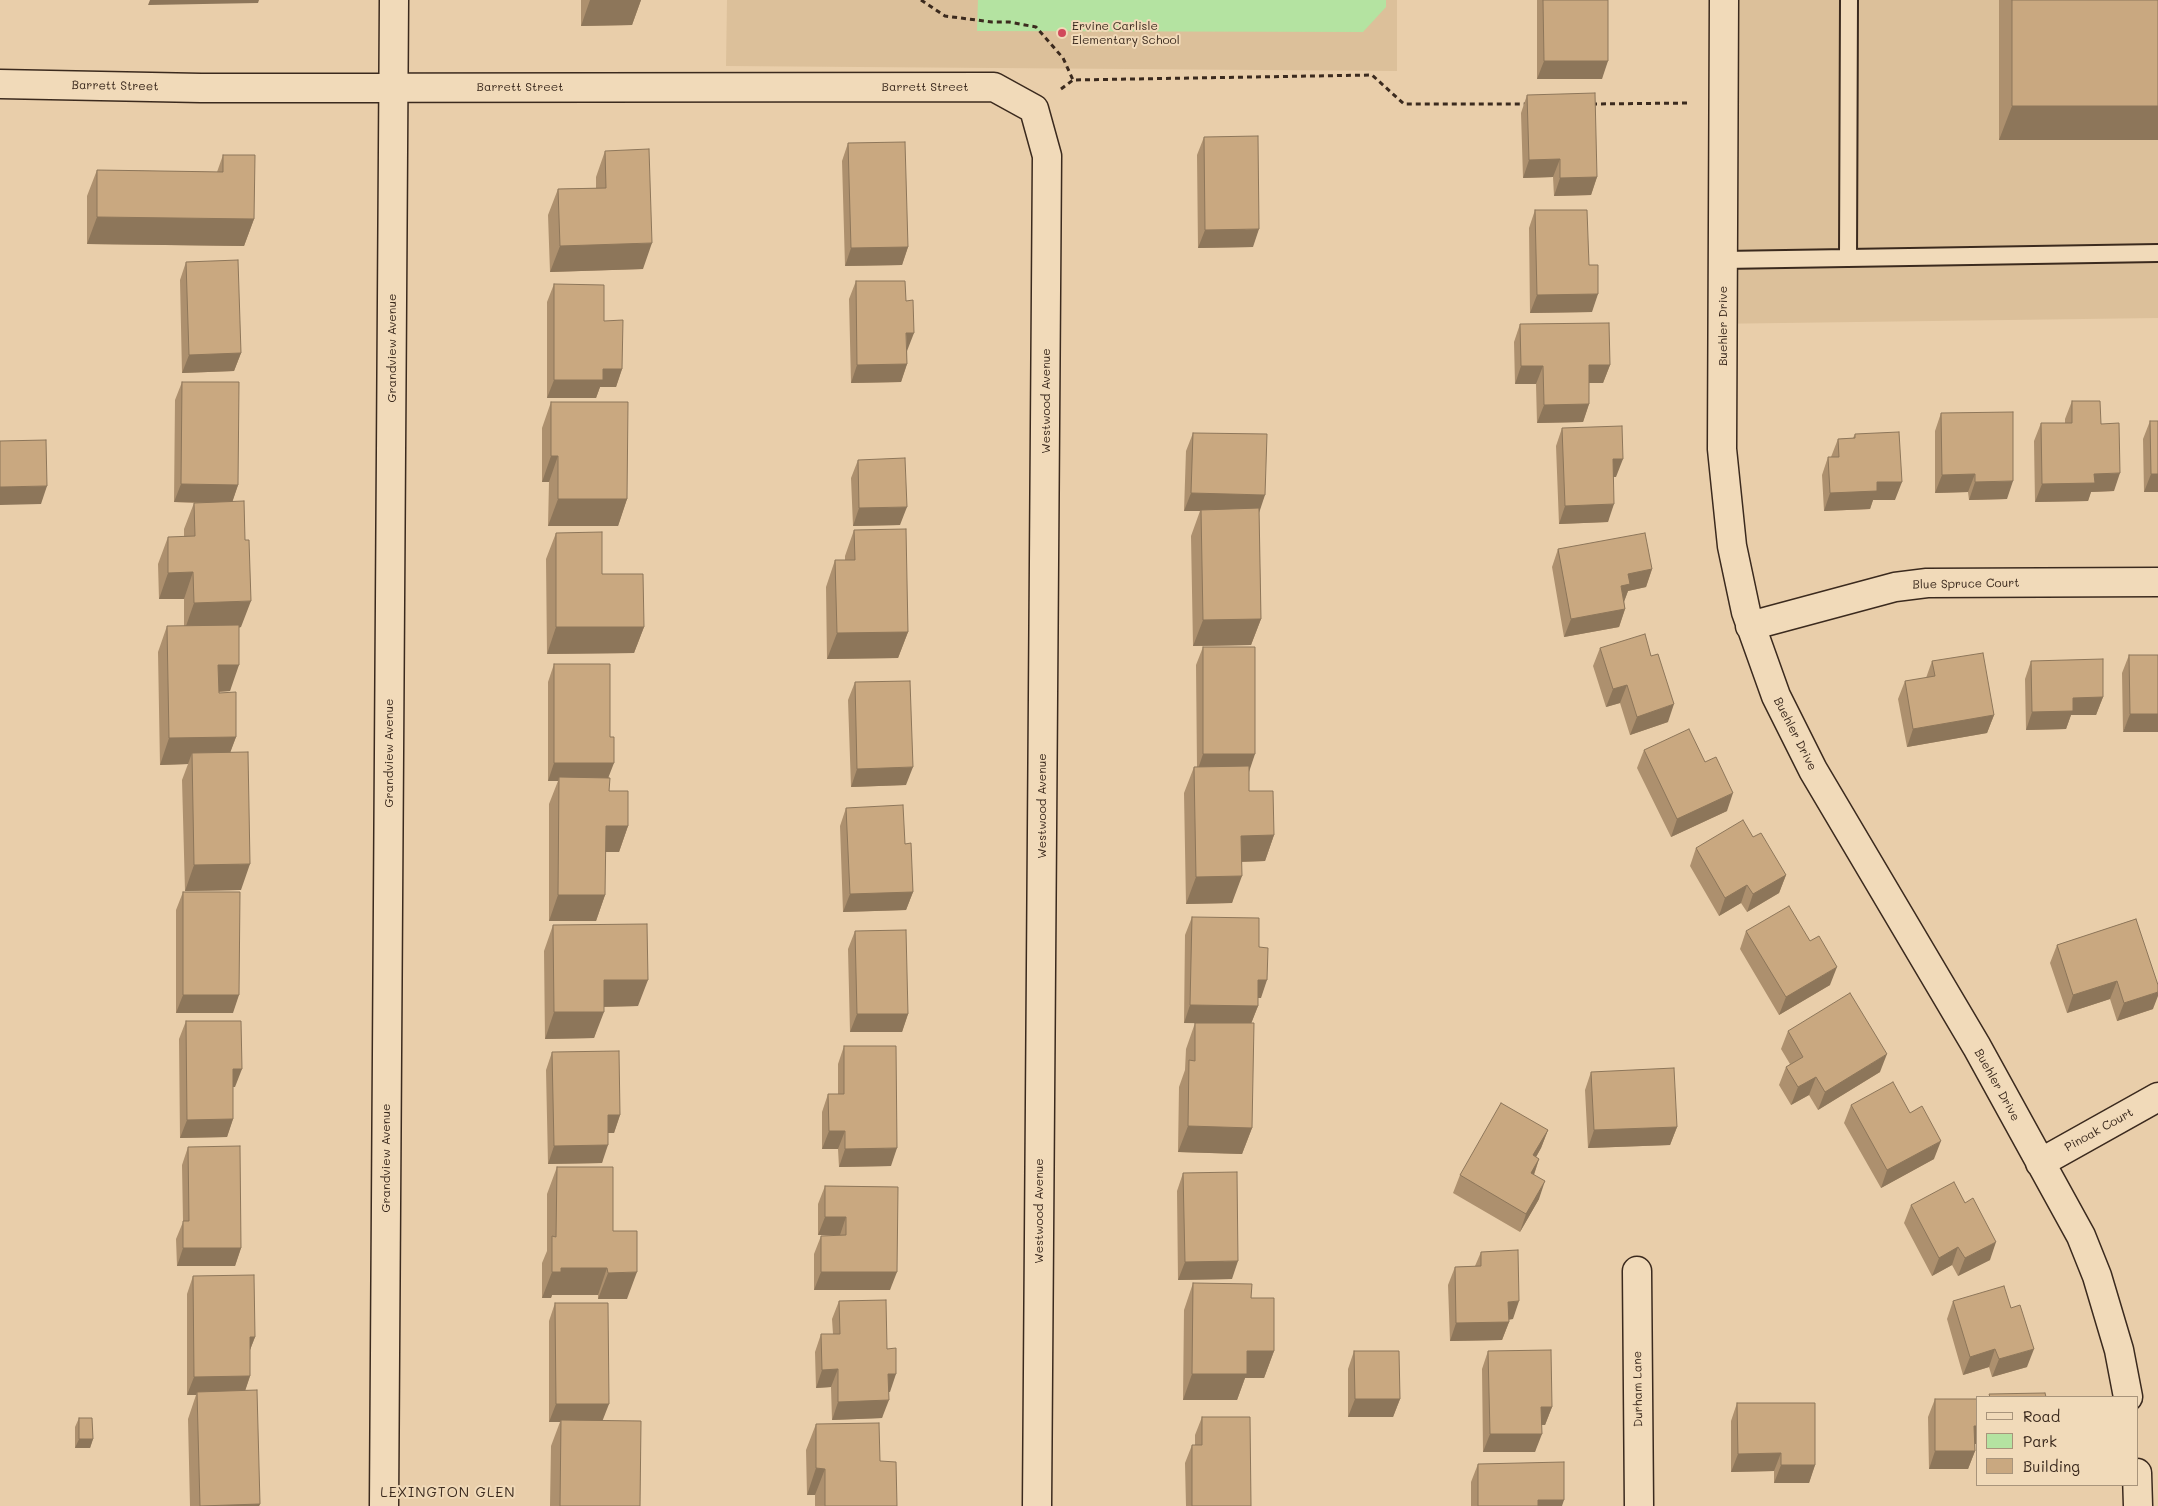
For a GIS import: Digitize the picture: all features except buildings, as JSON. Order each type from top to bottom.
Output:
[{"type":"street","name":"Grandview Avenue","points":[[384,1506],[394,0]]},
{"type":"street","name":"Buehler Drive","points":[[1724,0],[1722,449],[1732,546],[1750,626],[1776,696],[1813,770],[1977,1047],[2081,1236],[2097,1276],[2119,1350],[2128,1396]]},
{"type":"street","name":"Barrett Street","points":[[0,84],[201,88],[994,87],[1034,108]]},
{"type":"street","name":"Westwood Avenue","points":[[1034,108],[1048,156],[1037,1506]]},
{"type":"street","name":"Blue Spruce Court","points":[[1750,626],[1895,587],[1927,582],[2158,582]]},
{"type":"street","name":"Pinoak Court","points":[[2040,1162],[2158,1097]]},
{"type":"street","name":"Durham Lane","points":[[1637,1271],[1639,1506]]},
{"type":"street","points":[[2137,1486],[2138,1506]]},
{"type":"lane","points":[[1848,258],[1849,0]]},
{"type":"lane","points":[[1723,260],[2158,253]]},
{"type":"path","points":[[920,0],[945,16],[992,22],[1009,22],[1036,27],[1063,58],[1074,80]]},
{"type":"path","points":[[1034,108],[1074,80],[1372,75],[1404,104],[1534,104]]},
{"type":"path","points":[[1584,104],[1724,103]]},
{"type":"shaded area","name":"Ervine Carlisle Elementary School","points":[[727,0],[1397,0],[1397,71],[726,66]]},
{"type":"shaded area","points":[[1709,0],[2158,0],[2158,318],[1707,324]]},
{"type":"green space","points":[[978,0],[1386,0],[1386,7],[1363,32],[977,31]]},
{"type":"place","name":"Ervine Carlisle Elementary School","points":[[1062,33]]},
{"type":"district","name":"LEXINGTON GLEN","points":[[448,1493]]}]
